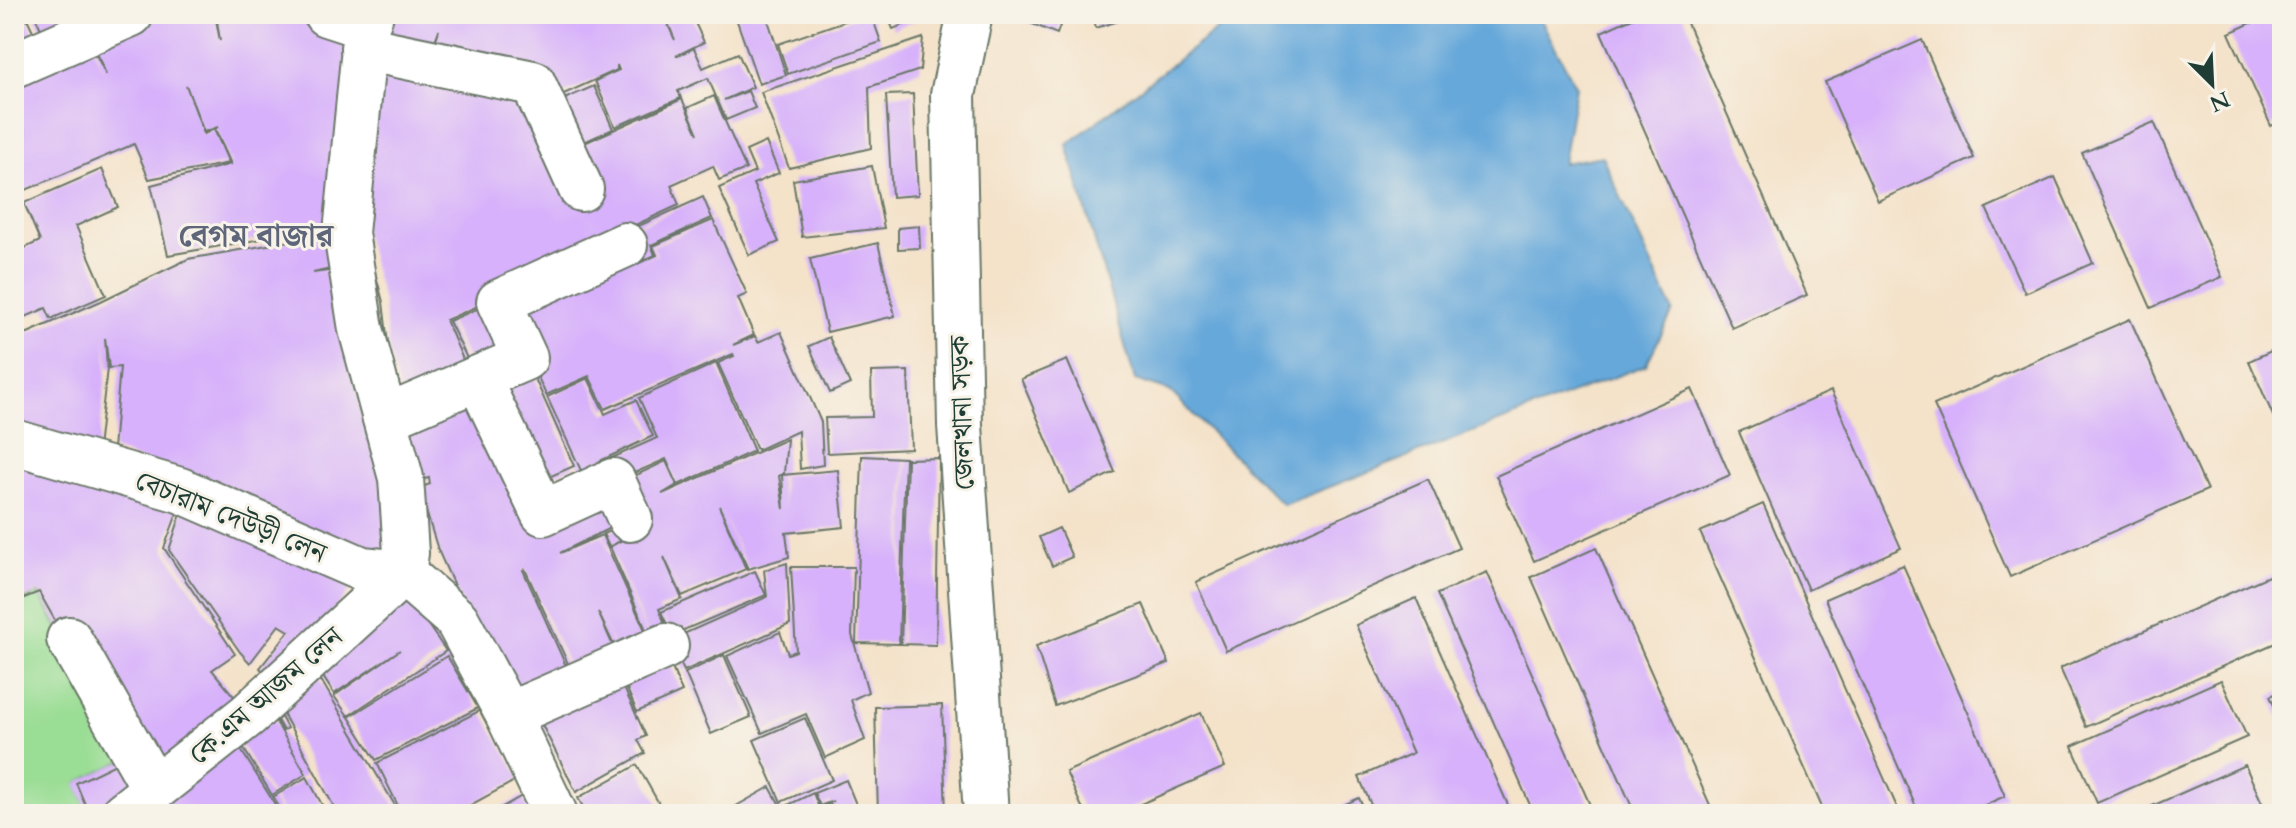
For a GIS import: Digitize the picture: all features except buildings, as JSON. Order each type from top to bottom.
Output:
[{"type":"street","points":[[14,65],[131,14]]},
{"type":"street","name":"জেলখানা সড়ক","points":[[970,14],[953,95],[953,110],[960,425],[986,814]]},
{"type":"street","points":[[555,814],[508,715],[457,620],[403,573],[406,553],[401,478],[361,329],[346,233],[357,26],[533,83],[581,189]]},
{"type":"street","points":[[385,418],[525,358],[499,302],[625,245]]},
{"type":"street","points":[[478,378],[543,513],[613,481],[630,519]]},
{"type":"street","name":"বেচারাম দেউড়ী লেন","points":[[14,442],[180,490],[362,569],[403,573]]},
{"type":"street","name":"কে.এম আজম লেন","points":[[144,803],[248,715],[403,573]]},
{"type":"street","points":[[69,639],[144,803]]},
{"type":"street","points":[[508,715],[666,646]]},
{"type":"green space","points":[[39,594],[130,757],[77,783],[89,814],[14,814],[14,603]]},
{"type":"water","points":[[1249,14],[1538,14],[1576,87],[1563,163],[1602,156],[1673,311],[1646,365],[1283,505],[1170,391],[1135,380],[1067,145],[1227,22]]},
{"type":"district","name":"বেগম বাজার","points":[[256,235]]}]
